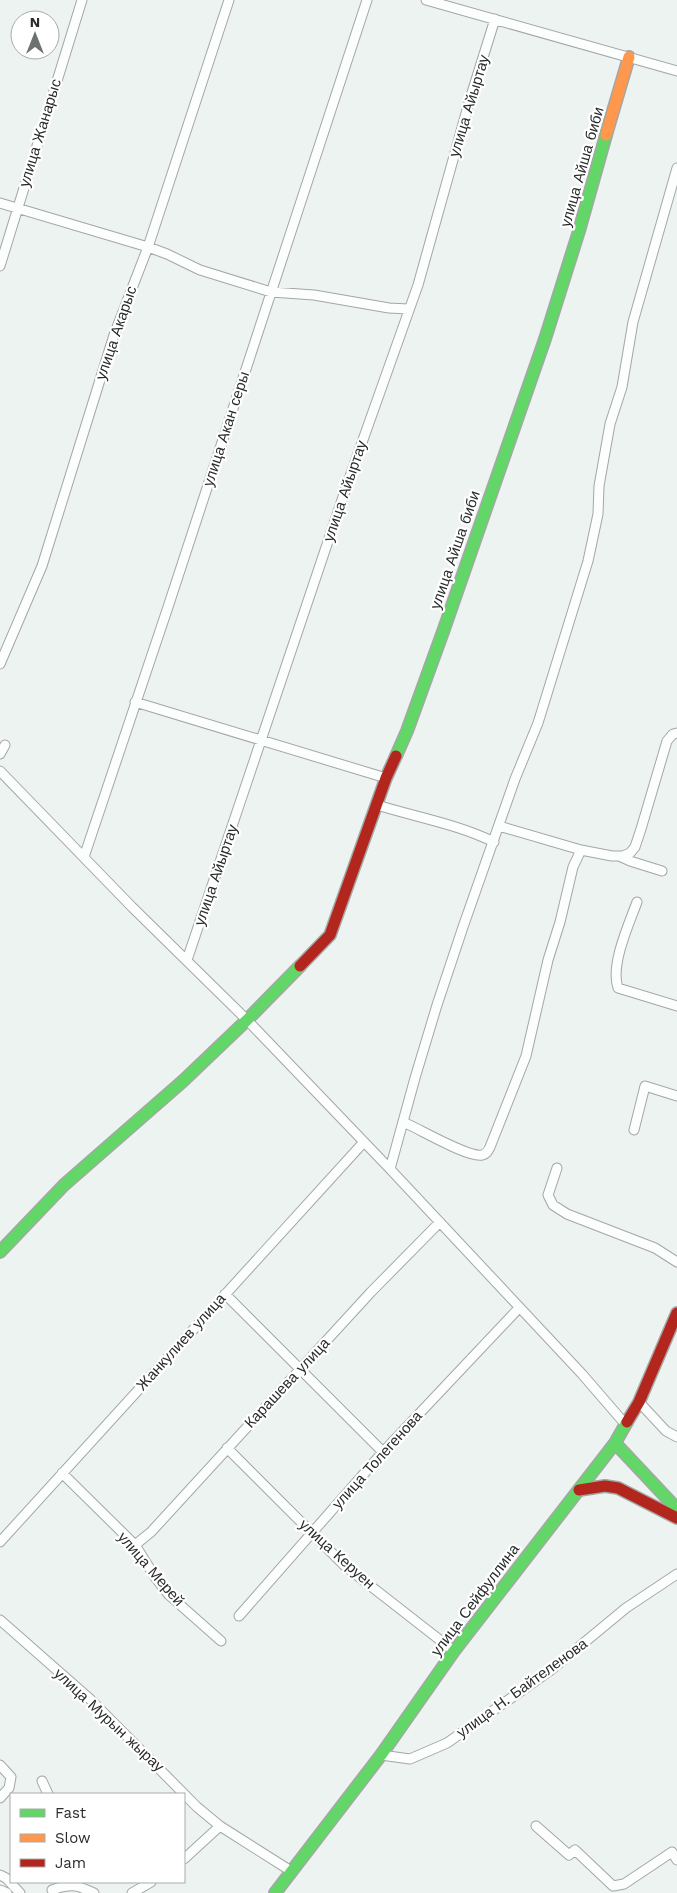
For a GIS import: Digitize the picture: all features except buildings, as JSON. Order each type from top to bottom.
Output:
[{"type":"street","name":"улица Жанарыс","points":[[0,266],[82,0]]},
{"type":"street","name":"улица Акарыс","points":[[0,664],[42,566],[114,336],[148,248],[229,0]]},
{"type":"street","name":"улица Акан серы","points":[[84,857],[366,0]]},
{"type":"street","points":[[426,0],[677,70]]},
{"type":"street","name":"улица Айыртау","points":[[187,960],[348,482],[418,285],[470,99],[495,19]]},
{"type":"street","name":"улица Айша биби","points":[[0,1252],[64,1185],[182,1081],[246,1020],[330,935],[386,778],[407,731],[441,638],[548,330],[580,231],[595,170],[629,57]]},
{"type":"street","points":[[390,1169],[437,1006],[515,779],[538,723],[588,562],[598,514],[599,486],[610,424],[622,387],[633,322],[677,168]]},
{"type":"street","points":[[0,203],[148,248],[200,270],[271,292],[314,295],[389,308],[408,309]]},
{"type":"street","points":[[135,702],[386,778]]},
{"type":"street","points":[[619,856],[630,853],[635,848],[667,741],[673,734],[677,733]]},
{"type":"street","points":[[0,771],[390,1169],[582,1374],[626,1425]]},
{"type":"street","points":[[377,805],[447,824],[494,842]]},
{"type":"street","points":[[499,826],[581,850],[619,856],[662,872]]},
{"type":"street","points":[[403,1122],[469,1153],[482,1155],[490,1147],[526,1056],[548,960],[560,922],[573,867],[581,850]]},
{"type":"street","points":[[637,902],[619,958],[615,981],[618,988],[677,1006]]},
{"type":"street","points":[[634,1130],[645,1086],[677,1096]]},
{"type":"street","name":"Жанкулиев улица","points":[[0,1542],[363,1143]]},
{"type":"street","points":[[557,1168],[550,1184],[548,1195],[553,1206],[567,1214],[655,1248],[677,1262]]},
{"type":"street","name":"Карашева улица","points":[[134,1545],[151,1532],[371,1292],[440,1222]]},
{"type":"street","points":[[225,1294],[383,1452]]},
{"type":"street","name":"улица Толегенова","points":[[239,1616],[383,1452],[519,1308]]},
{"type":"street","name":"улица Сейфуллина","points":[[275,1893],[381,1754],[454,1652],[615,1443],[639,1402],[677,1313]]},
{"type":"street","points":[[639,1402],[666,1430],[677,1437]]},
{"type":"street","points":[[615,1443],[677,1509]]},
{"type":"street","name":"улица Керуен","points":[[227,1448],[345,1566],[454,1652]]},
{"type":"street","name":"улица Мерей","points":[[62,1473],[134,1545],[169,1595],[221,1641]]},
{"type":"street","points":[[579,1490],[605,1486],[618,1488],[677,1518]]},
{"type":"street","name":"улица Н. Байтеленова","points":[[381,1754],[410,1759],[447,1743],[551,1670],[626,1608],[677,1574]]},
{"type":"street","name":"улица Мурын жырау","points":[[0,1620],[91,1700],[183,1793]]},
{"type":"street","points":[[0,1765],[11,1777],[11,1783],[0,1798]]},
{"type":"street","points":[[42,1781],[48,1793]]},
{"type":"street","name":"улица Мурын жырау","points":[[185,1795],[220,1826],[291,1872]]},
{"type":"street","points":[[185,1858],[220,1826]]},
{"type":"street","points":[[536,1826],[569,1855],[575,1850],[613,1886],[624,1884],[672,1852],[677,1860]]},
{"type":"street","points":[[0,1875],[10,1882]]},
{"type":"street","points":[[11,1883],[20,1893]]},
{"type":"street","points":[[132,1893],[146,1883]]},
{"type":"street","points":[[52,1890],[66,1885],[76,1885],[94,1893]]},
{"type":"street","points":[[0,1890],[7,1893]]},
{"type":"traffic: fast","points":[[396,756],[444,629],[545,339],[579,231],[606,135]]},
{"type":"traffic: fast","points":[[0,1252],[64,1185],[183,1081],[300,966]]},
{"type":"traffic: fast","points":[[275,1893],[381,1755],[454,1651],[615,1443],[627,1422]]},
{"type":"traffic: fast","points":[[615,1443],[677,1509]]},
{"type":"traffic: slow","points":[[606,135],[629,57]]},
{"type":"traffic: jam","points":[[300,966],[330,935],[386,778],[396,756]]},
{"type":"traffic: jam","points":[[627,1422],[639,1402],[677,1313]]},
{"type":"traffic: jam","points":[[579,1490],[605,1486],[618,1488],[677,1518]]}]
